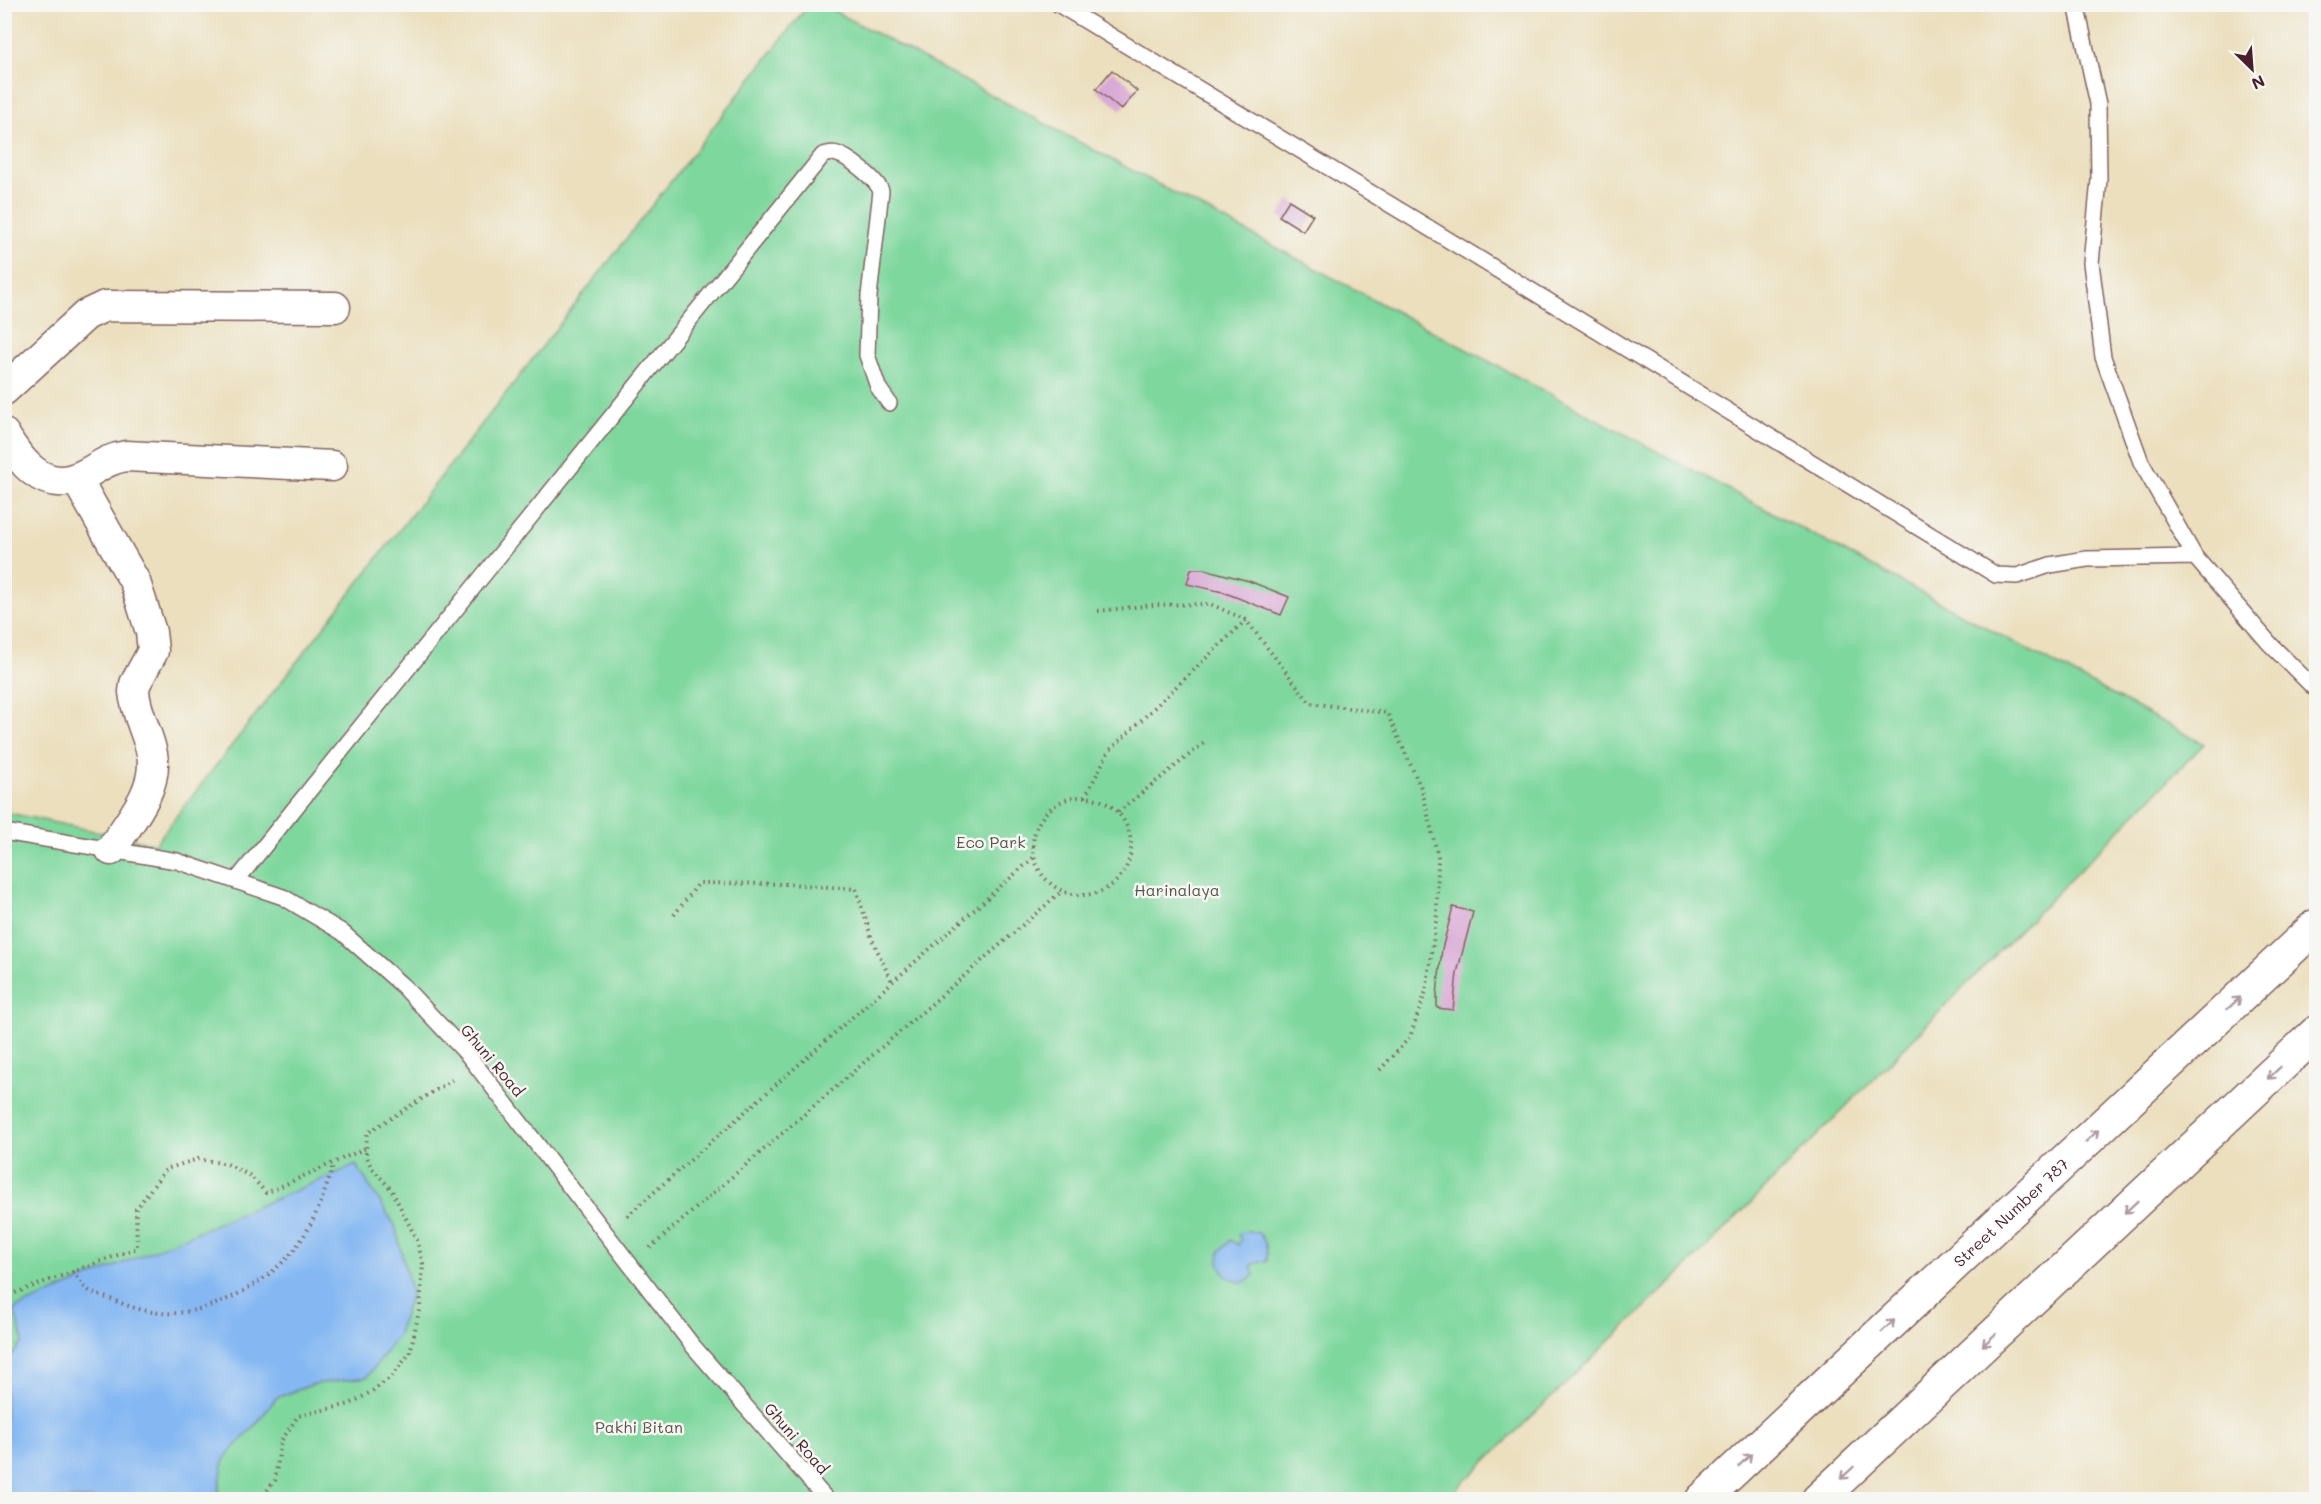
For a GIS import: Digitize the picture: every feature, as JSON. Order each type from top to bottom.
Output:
[{"type":"street","points":[[4,390],[86,315],[105,306],[335,307]]},
{"type":"street","points":[[4,434],[33,473],[51,481],[76,478],[104,462],[126,456],[332,466]]},
{"type":"street","points":[[76,478],[135,582],[152,632],[153,651],[135,684],[134,692],[152,754],[153,770],[148,789],[111,850]]},
{"type":"street","name":"Street Number 787","points":[[1702,1500],[2316,926]]},
{"type":"street","points":[[1818,1500],[2316,1034]]},
{"type":"lane","points":[[1058,4],[1996,575],[2017,576],[2050,565],[2087,559],[2195,557]]},
{"type":"lane","points":[[2076,4],[2098,104],[2098,180],[2091,263],[2103,357],[2141,462],[2195,557],[2270,644],[2316,690]]},
{"type":"lane","points":[[236,881],[823,155],[830,153],[839,154],[874,179],[881,191],[869,297],[867,355],[879,387],[889,403]]},
{"type":"lane","name":"Ghuni Road","points":[[4,832],[177,861],[283,897],[342,932],[404,987],[475,1064],[693,1346],[827,1500]]},
{"type":"path","points":[[1098,611],[1153,605],[1210,604],[1246,620],[1310,703],[1387,713],[1422,790],[1438,857],[1437,915],[1426,991],[1410,1037],[1379,1071]]},
{"type":"path","points":[[1085,797],[1109,751],[1246,620]]},
{"type":"path","points":[[1118,812],[1204,743]]},
{"type":"path","points":[[1085,797],[1103,802],[1118,812],[1128,827],[1132,845],[1129,863],[1120,879],[1106,890],[1088,896],[1062,891],[1040,874],[1034,857],[1033,839],[1039,822],[1051,808],[1067,799],[1085,797]]},
{"type":"path","points":[[607,1233],[1034,857]]},
{"type":"path","points":[[674,915],[699,883],[790,884],[856,889],[872,939],[892,982]]},
{"type":"path","points":[[631,1264],[1062,891]]},
{"type":"path","points":[[260,1500],[275,1480],[281,1440],[298,1416],[350,1404],[391,1377],[410,1353],[420,1307],[423,1264],[417,1240],[391,1189],[371,1167],[366,1154],[367,1134],[475,1064]]},
{"type":"path","points":[[4,1297],[137,1248],[136,1209],[166,1169],[198,1159],[227,1164],[251,1176],[266,1193],[367,1148]]},
{"type":"path","points":[[73,1272],[88,1290],[134,1309],[175,1313],[201,1308],[230,1296],[258,1283],[287,1258],[324,1196],[333,1164]]},
{"type":"path","points":[[4,1322],[8,1331],[4,1335]]},
{"type":"green space","name":"Eco Park","points":[[809,4],[823,5],[2204,744],[1698,1256],[1445,1500],[5,1499],[4,812],[155,844]]},
{"type":"water","points":[[356,1165],[395,1225],[411,1292],[397,1337],[367,1377],[314,1384],[276,1398],[258,1422],[224,1459],[217,1499],[5,1499],[5,1364],[23,1342],[14,1309]]},
{"type":"water","points":[[1248,1231],[1259,1233],[1262,1237],[1266,1247],[1267,1262],[1260,1261],[1251,1265],[1254,1276],[1242,1283],[1226,1276],[1219,1263],[1220,1251],[1231,1240],[1238,1245],[1241,1240],[1238,1234]]},
{"type":"building","points":[[1112,70],[1137,91],[1121,110],[1096,89]]},
{"type":"building","points":[[1289,200],[1313,215],[1303,231],[1279,216]]},
{"type":"building","points":[[1191,569],[1204,569],[1249,581],[1289,597],[1281,615],[1223,592],[1187,584]]},
{"type":"building","points":[[1453,907],[1473,912],[1457,973],[1453,1010],[1437,1008],[1437,995],[1442,949]]},
{"type":"park label","name":"Harinalaya","points":[[1177,889]]},
{"type":"park label","name":"Pakhi Bitan","points":[[639,1426]]}]
